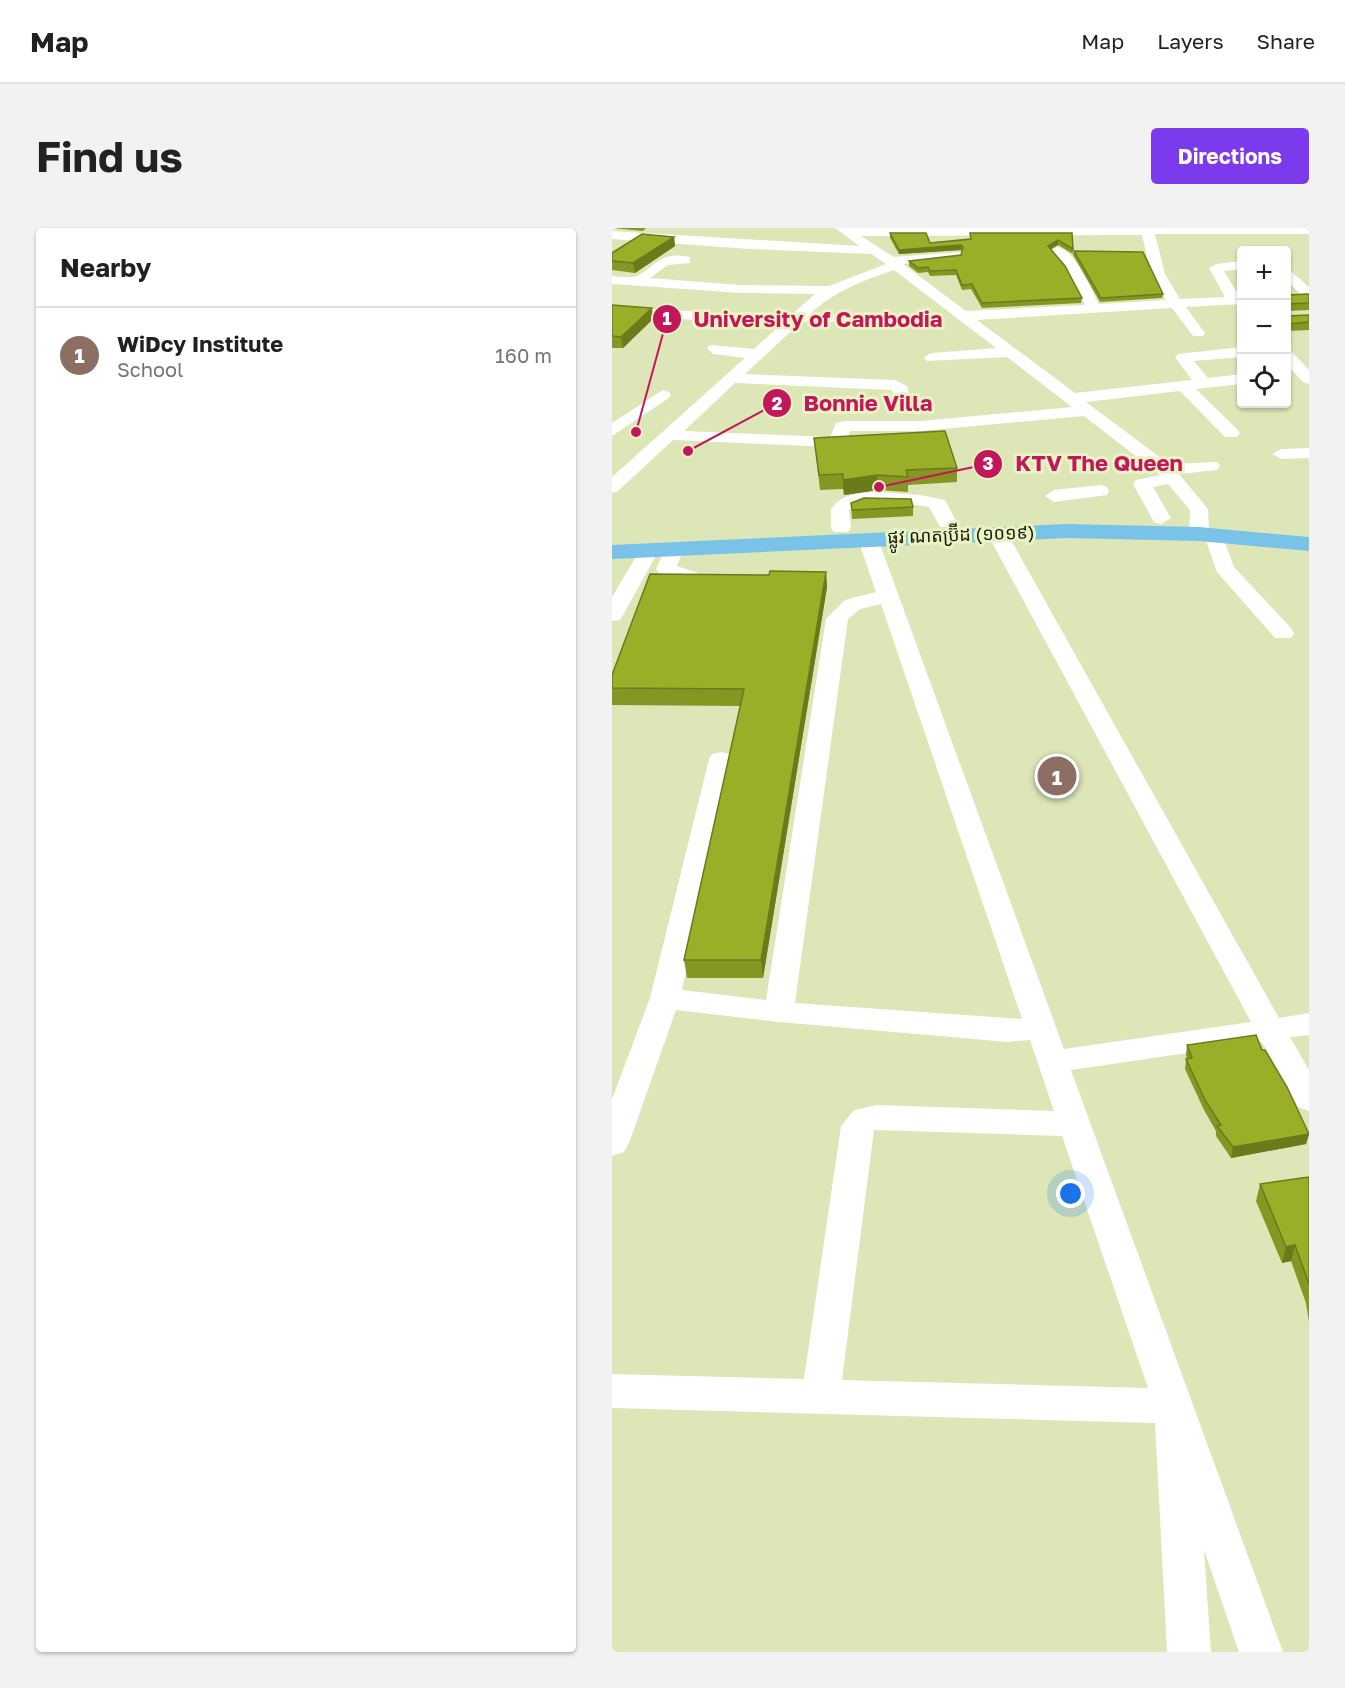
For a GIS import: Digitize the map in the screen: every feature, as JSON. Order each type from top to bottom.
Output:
[{"type":"main road","name":"ផ្លូវ ណតប្រ៊ីដ (១០១៩)","points":[[612,552],[673,551],[947,523],[1061,519],[1161,518],[1205,530],[1309,544]]},
{"type":"main road","name":"ផ្លូវ ណតប្រ៊ីដ (១០១៩)","points":[[612,538],[855,533],[1309,530]]},
{"type":"street","points":[[839,229],[936,230],[964,237],[1125,229],[1146,231],[1309,230]]},
{"type":"street","points":[[839,229],[893,263],[1169,474],[1199,509],[1205,530],[1234,583],[1283,633]]},
{"type":"street","points":[[1215,230],[1228,258],[1216,268],[1237,299]]},
{"type":"street","points":[[1254,230],[1264,244]]},
{"type":"street","points":[[1146,231],[1154,244],[1154,261],[1158,274],[1176,304],[1198,333]]},
{"type":"street","points":[[772,237],[788,232]]},
{"type":"street","points":[[612,235],[749,245],[873,250]]},
{"type":"street","points":[[1057,251],[1073,268],[1093,307]]},
{"type":"street","points":[[612,487],[830,290],[893,263],[956,255]]},
{"type":"street","points":[[636,282],[665,261],[686,260]]},
{"type":"street","points":[[1291,268],[1309,296],[1291,298]]},
{"type":"street","points":[[722,288],[726,284],[747,276]]},
{"type":"street","points":[[612,280],[722,288],[830,290]]},
{"type":"street","points":[[962,316],[1237,300]]},
{"type":"street","points":[[612,310],[796,321],[911,318]]},
{"type":"street","points":[[675,333],[694,316]]},
{"type":"street","points":[[981,332],[1037,325]]},
{"type":"street","points":[[734,334],[777,337]]},
{"type":"street","points":[[715,348],[718,351],[759,354]]},
{"type":"street","points":[[932,358],[1008,352]]},
{"type":"street","points":[[1231,433],[1195,384],[1183,357],[1237,352]]},
{"type":"street","points":[[1291,359],[1308,378]]},
{"type":"street","points":[[732,378],[895,385],[899,387],[904,405]]},
{"type":"street","points":[[1291,378],[1308,378]]},
{"type":"street","points":[[1069,399],[1237,380]]},
{"type":"street","points":[[1195,384],[1216,398]]},
{"type":"street","points":[[612,431],[663,395]]},
{"type":"street","points":[[668,435],[830,442],[839,440],[844,426],[920,426],[1085,411]]},
{"type":"street","points":[[1281,454],[1309,453]]},
{"type":"street","points":[[1161,518],[1142,484],[1169,474],[1211,466]]},
{"type":"street","points":[[1061,519],[1052,491],[1100,491]]},
{"type":"street","points":[[855,533],[887,597],[1261,1652]]},
{"type":"street","points":[[997,533],[1309,1099]]},
{"type":"street","points":[[673,551],[666,569],[691,577]]},
{"type":"street","points":[[612,615],[648,552]]},
{"type":"street","points":[[779,1012],[837,619],[842,612],[857,601],[887,597]]},
{"type":"street","points":[[612,1143],[664,998],[721,759]]},
{"type":"street","points":[[664,998],[779,1012],[1008,1031],[1040,1029]]},
{"type":"street","points":[[1052,1062],[1309,1024]]},
{"type":"street","points":[[821,1397],[857,1126],[865,1119],[877,1117],[1073,1124]]},
{"type":"street","points":[[612,1391],[1174,1406]]},
{"type":"street","points":[[1174,1406],[1189,1652]]},
{"type":"building","points":[[890,233],[926,233],[930,243],[971,239],[970,233],[1072,233],[1073,249],[1058,240],[1048,246],[1065,266],[1082,298],[982,303],[972,284],[962,285],[956,270],[930,271],[928,267],[918,268],[909,261],[961,255],[963,247],[961,245],[899,250]]},
{"type":"building","points":[[642,234],[674,237],[633,263],[612,261],[612,253]]},
{"type":"building","points":[[1074,251],[1143,252],[1163,294],[1101,298]]},
{"type":"building","points":[[1309,294],[1309,303],[1291,304],[1291,295]]},
{"type":"building","points":[[612,305],[652,308],[621,337],[612,336]]},
{"type":"building","points":[[1309,315],[1309,322],[1291,324],[1291,316]]},
{"type":"building","points":[[945,431],[957,468],[906,470],[908,477],[877,475],[843,480],[843,474],[819,475],[814,438]]},
{"type":"building","points":[[864,498],[911,499],[913,507],[852,510],[851,503]]},
{"type":"building","points":[[770,571],[826,572],[761,960],[684,960],[744,689],[612,688],[612,675],[650,574],[769,575]]},
{"type":"building","points":[[1256,1035],[1262,1050],[1265,1050],[1287,1087],[1309,1134],[1233,1147],[1217,1126],[1221,1125],[1205,1100],[1186,1059],[1192,1058],[1187,1045]]},
{"type":"building","points":[[1309,1177],[1309,1284],[1295,1245],[1286,1247],[1260,1184]]},
{"type":"place","name":"University of Cambodia","points":[[636,432]]},
{"type":"place","name":"Bonnie Villa","points":[[688,451]]},
{"type":"place","name":"KTV The Queen","points":[[879,487]]},
{"type":"place","name":"WiDcy Institute","points":[[1057,776]]}]
